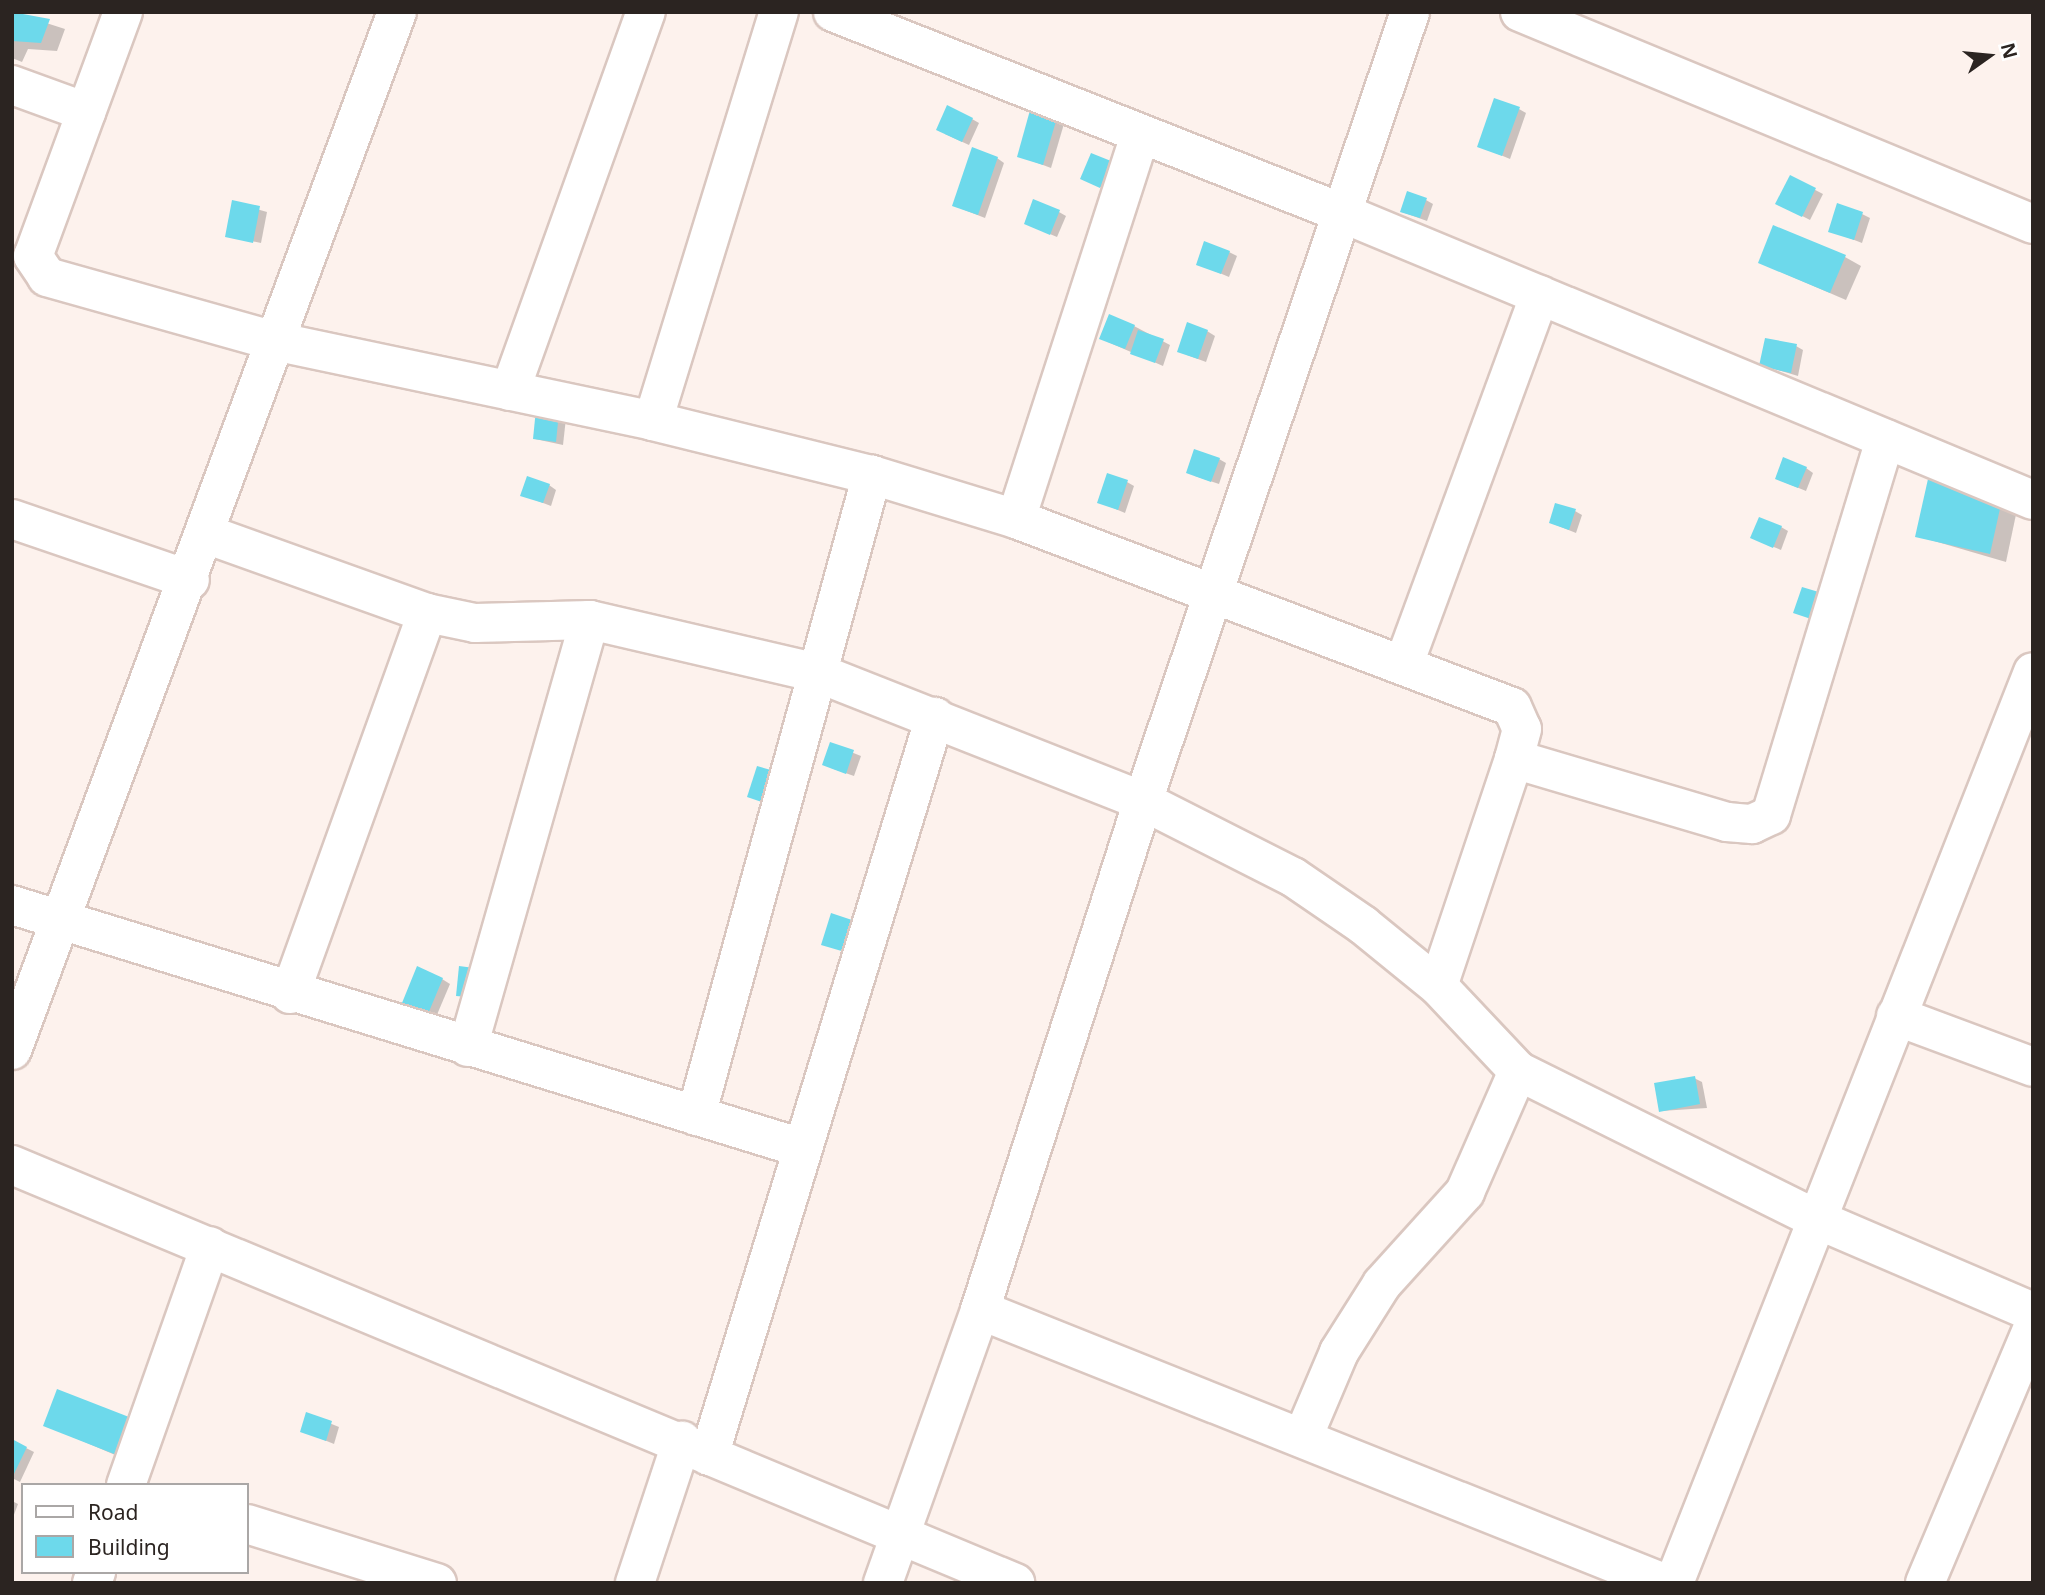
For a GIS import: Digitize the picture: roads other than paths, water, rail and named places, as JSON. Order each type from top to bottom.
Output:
[{"type":"street","points":[[123,12],[33,256],[37,271],[279,342],[653,421],[872,475],[1016,519],[1405,661],[1512,707],[1522,729],[1438,986]]},
{"type":"street","points":[[12,1050],[279,342],[397,12]]},
{"type":"street","points":[[510,391],[646,12]]},
{"type":"street","points":[[653,421],[779,12]]},
{"type":"street","points":[[833,12],[1342,214],[2033,500]]},
{"type":"street","points":[[883,1583],[981,1310],[1143,801],[1410,12]]},
{"type":"street","points":[[1520,12],[2033,225]]},
{"type":"street","points":[[12,85],[86,112]]},
{"type":"street","points":[[1016,519],[1140,134]]},
{"type":"street","points":[[1405,661],[1540,295]]},
{"type":"street","points":[[1514,759],[1727,822],[1752,824],[1771,815],[1885,439]]},
{"type":"street","points":[[696,1116],[872,475]]},
{"type":"street","points":[[12,519],[190,580]]},
{"type":"street","points":[[206,534],[426,613],[475,623],[590,620],[818,673],[1143,801],[1293,877],[1438,986],[1518,1071],[1816,1219],[2033,1312]]},
{"type":"street","points":[[290,994],[426,613]]},
{"type":"street","points":[[468,1047],[590,620]]},
{"type":"street","points":[[1674,1583],[2033,672]]},
{"type":"street","points":[[635,1583],[695,1448],[802,1148],[935,718]]},
{"type":"street","points":[[12,905],[60,924],[802,1148]]},
{"type":"street","points":[[1896,1016],[2033,1067]]},
{"type":"street","points":[[1303,1437],[1339,1352],[1382,1284],[1465,1192],[1518,1071]]},
{"type":"street","points":[[12,1165],[900,1532],[1015,1583]]},
{"type":"street","points":[[127,1483],[210,1246]]},
{"type":"street","points":[[981,1310],[1664,1583]]},
{"type":"street","points":[[1925,1583],[2033,1327]]},
{"type":"street","points":[[248,1524],[437,1583]]}]
